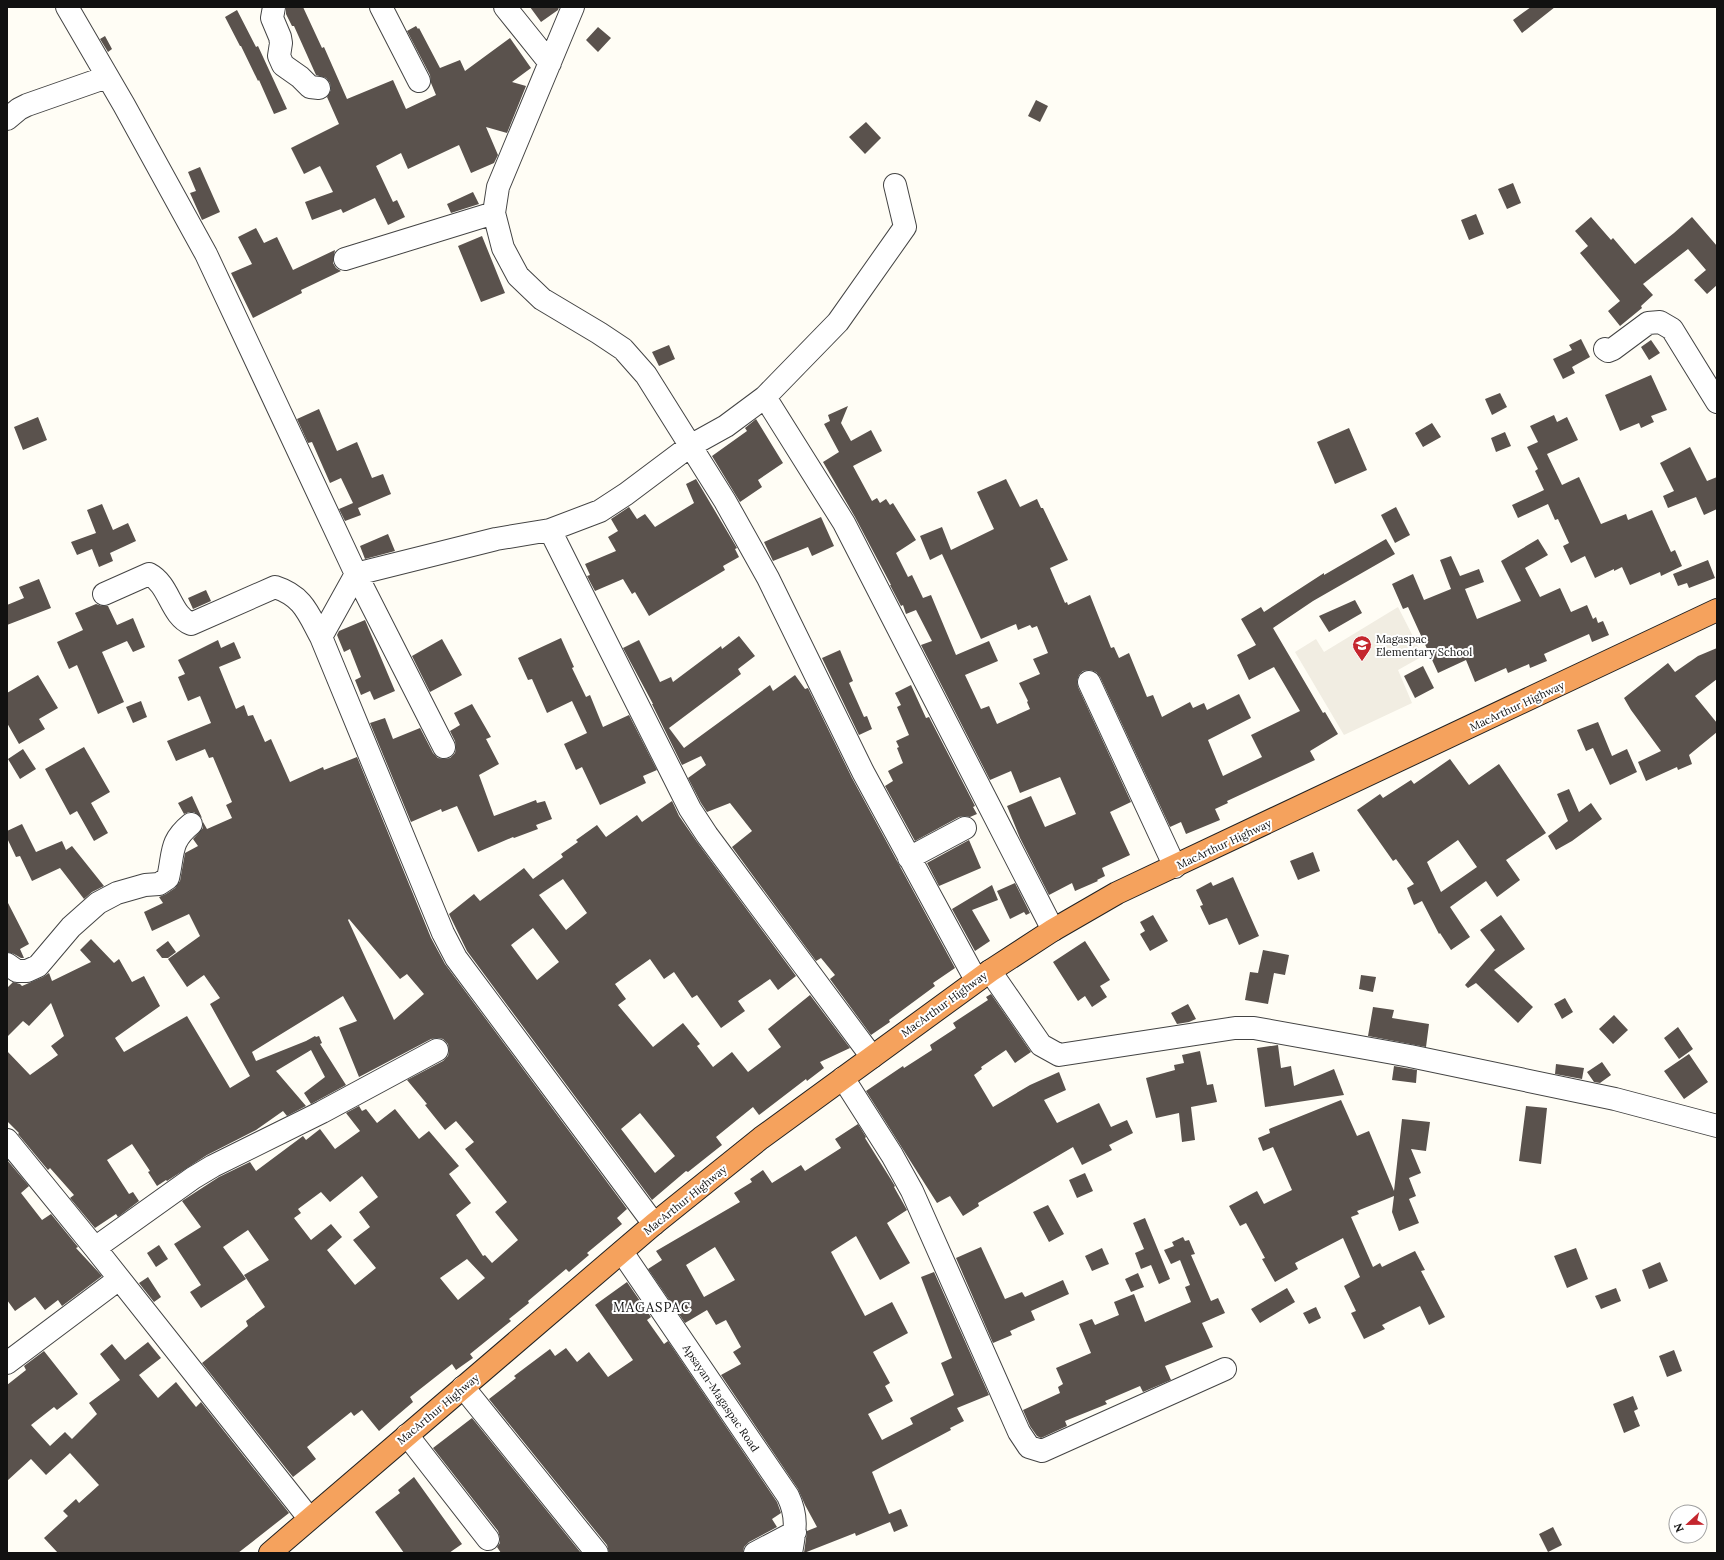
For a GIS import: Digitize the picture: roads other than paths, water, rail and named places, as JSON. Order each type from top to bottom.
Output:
[{"type":"highway","name":"MacArthur Highway","points":[[270,1553],[309,1518],[654,1224],[761,1138],[983,976],[1053,930],[1117,894],[1717,610]]},
{"type":"street","points":[[67,7],[124,105],[206,254],[356,574],[444,747]]},
{"type":"street","points":[[274,7],[272,18],[280,37],[281,43],[279,56],[283,65],[300,77],[310,87],[319,88]]},
{"type":"street","points":[[381,7],[419,80]]},
{"type":"street","points":[[505,7],[550,63]]},
{"type":"street","points":[[572,7],[498,187],[494,213],[503,248],[518,276],[542,298],[623,349],[646,375],[725,501],[768,578],[856,759],[910,858],[983,976],[1041,1045],[1059,1055],[1235,1028],[1254,1028],[1410,1056],[1615,1099],[1717,1126]]},
{"type":"street","points":[[7,119],[18,109],[27,105],[107,77]]},
{"type":"street","points":[[321,637],[356,574],[475,544],[550,530],[600,511],[626,494],[690,446],[726,426],[765,397],[838,322],[905,228],[895,185]]},
{"type":"street","points":[[345,259],[494,213]]},
{"type":"street","points":[[1605,349],[1608,351],[1613,350],[1648,324],[1660,322],[1672,329],[1717,402]]},
{"type":"street","points":[[765,397],[844,523],[1053,930]]},
{"type":"street","points":[[550,530],[690,809],[707,835],[872,1057]]},
{"type":"street","points":[[104,594],[149,574],[157,578],[183,620],[191,624],[275,587],[288,591],[304,605],[321,637],[443,933],[456,958],[654,1224]]},
{"type":"street","points":[[1089,682],[1175,867]]},
{"type":"street","points":[[7,964],[17,971],[27,971],[38,966],[71,927],[98,903],[117,893],[145,885],[159,884],[168,878],[172,850],[180,833],[191,824]]},
{"type":"street","points":[[910,858],[965,828]]},
{"type":"street","points":[[95,1248],[193,1178],[213,1166],[322,1112],[437,1050]]},
{"type":"street","points":[[843,1078],[912,1191],[1019,1432],[1029,1447],[1042,1451],[1225,1369]]},
{"type":"street","points":[[7,1140],[119,1278],[309,1518]]},
{"type":"street","name":"Apsayan-Magaspac Road","points":[[622,1252],[788,1496],[795,1516],[795,1532],[791,1553]]},
{"type":"street","points":[[7,1363],[119,1278]]},
{"type":"street","points":[[464,1387],[597,1553]]},
{"type":"street","points":[[407,1435],[488,1540]]},
{"type":"street","points":[[755,1553],[795,1532]]},
{"type":"place","name":"Magaspac Elementary School","points":[[1362,662]]},
{"type":"district","name":"MAGASPAC","points":[[652,1307]]}]
